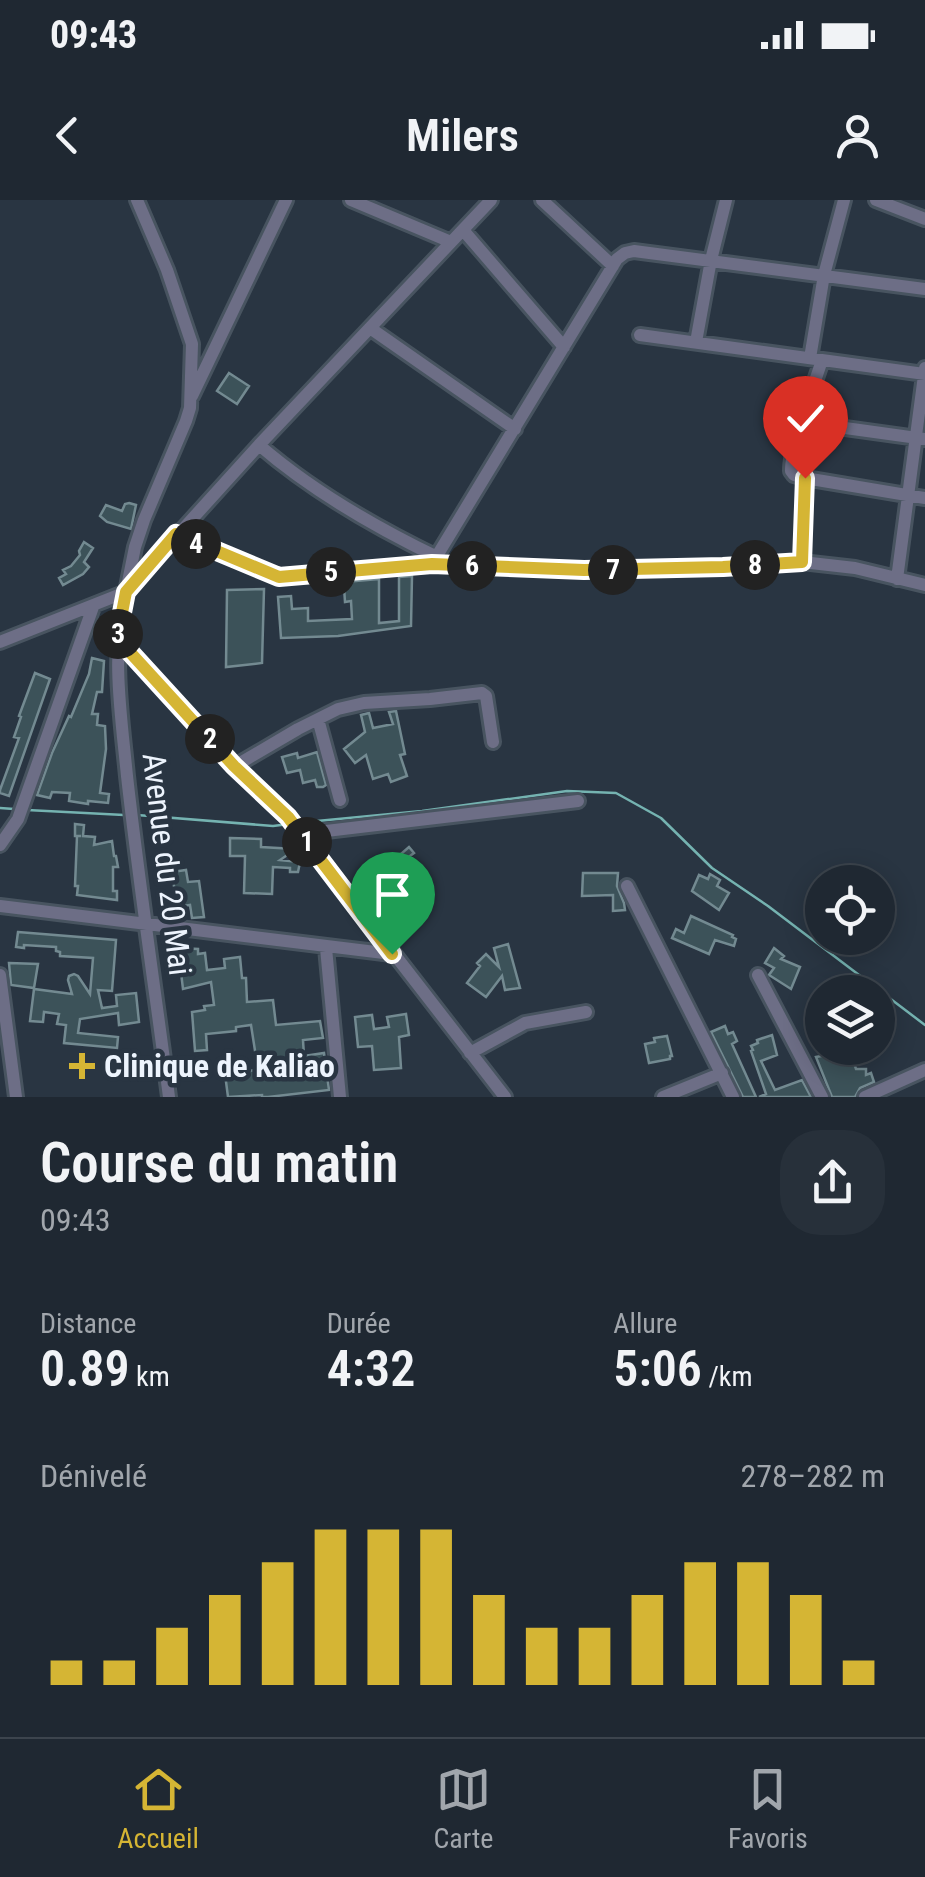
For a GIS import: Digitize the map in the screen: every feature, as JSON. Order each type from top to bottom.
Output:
[{"type":"street","points":[[137,200],[167,270],[192,344],[190,402]]},
{"type":"street","points":[[190,402],[286,200]]},
{"type":"street","points":[[352,200],[451,242]]},
{"type":"street","points":[[0,642],[126,592],[259,444],[491,200]]},
{"type":"street","points":[[542,200],[613,266]]},
{"type":"street","points":[[696,342],[710,260],[726,200]]},
{"type":"street","points":[[844,200],[824,275],[816,359],[791,472],[805,478],[925,498]]},
{"type":"street","points":[[876,200],[925,219]]},
{"type":"street","points":[[463,230],[564,348]]},
{"type":"street","points":[[435,561],[613,266],[625,254],[710,260],[925,288]]},
{"type":"street","points":[[370,328],[514,428]]},
{"type":"street","points":[[640,335],[925,372],[920,439],[897,579]]},
{"type":"street","name":"Avenue du 20 Mai","points":[[168,1097],[133,832],[117,675],[117,638],[144,520],[186,422],[190,402]]},
{"type":"street","points":[[802,422],[920,439]]},
{"type":"street","points":[[259,444],[282,465],[435,561]]},
{"type":"street","points":[[802,562],[805,478]]},
{"type":"street","points":[[176,534],[279,577],[435,561],[584,570],[802,562],[855,568],[925,585]]},
{"type":"street","points":[[0,845],[24,802],[93,607]]},
{"type":"street","points":[[117,638],[234,766],[288,817],[505,1097]]},
{"type":"street","points":[[234,766],[318,718],[364,702],[476,692],[486,696],[493,742]]},
{"type":"street","points":[[318,718],[340,800]]},
{"type":"street","points":[[299,832],[578,800]]},
{"type":"street","points":[[627,886],[732,1097]]},
{"type":"street","points":[[0,906],[392,954]]},
{"type":"street","points":[[326,948],[340,1097]]},
{"type":"street","points":[[0,975],[16,1097]]},
{"type":"street","points":[[758,975],[822,1097]]},
{"type":"street","points":[[470,1053],[525,1023],[586,1012]]},
{"type":"street","points":[[865,1097],[925,1070]]},
{"type":"street","points":[[663,1097],[722,1074]]},
{"type":"building","points":[[229,373],[249,386],[237,404],[217,391]]},
{"type":"building","points":[[129,503],[136,505],[131,529],[100,516],[106,505],[122,511]]},
{"type":"building","points":[[84,542],[93,548],[84,562],[89,567],[63,585],[59,578],[80,555]]},
{"type":"building","points":[[412,576],[411,626],[338,636],[281,638],[278,597],[291,596],[292,609],[308,608],[308,621],[352,619],[351,601],[345,602],[344,587],[321,584],[379,579],[379,623],[399,621],[399,577]]},
{"type":"building","points":[[264,589],[262,663],[226,667],[227,590]]},
{"type":"building","points":[[92,658],[104,661],[102,692],[97,692],[92,714],[98,714],[97,725],[105,726],[100,793],[109,794],[108,803],[69,801],[70,793],[52,792],[50,798],[37,795],[89,674]]},
{"type":"building","points":[[35,673],[50,679],[9,796],[0,790],[19,738],[14,737],[19,716]]},
{"type":"building","points":[[396,711],[405,754],[400,755],[407,776],[391,782],[388,774],[373,779],[366,755],[355,763],[344,749],[365,732],[361,715],[369,713],[373,728],[393,724],[389,712]]},
{"type":"building","points":[[317,752],[326,785],[317,787],[315,780],[303,783],[300,770],[287,773],[282,757],[297,753],[298,758]]},
{"type":"building","points":[[75,824],[84,825],[83,836],[95,837],[94,845],[112,841],[118,867],[113,867],[117,900],[77,895]]},
{"type":"building","points":[[230,838],[261,839],[261,847],[296,849],[280,860],[300,862],[298,872],[273,867],[272,894],[244,893],[245,856],[230,856]]},
{"type":"building","points":[[409,847],[414,853],[408,863],[421,878],[405,890],[386,867]]},
{"type":"building","points":[[186,870],[188,882],[199,881],[204,917],[192,918],[190,905],[177,907],[172,872]]},
{"type":"building","points":[[583,873],[618,873],[617,886],[625,910],[613,911],[613,895],[582,896]]},
{"type":"building","points":[[710,874],[720,880],[717,886],[729,893],[719,910],[692,891],[699,875],[708,879]]},
{"type":"building","points":[[691,916],[733,935],[734,946],[715,940],[709,954],[672,938],[676,929],[684,933]]},
{"type":"building","points":[[18,932],[116,940],[112,991],[98,990],[102,1008],[117,1006],[116,995],[136,993],[139,1022],[119,1025],[118,1013],[80,1019],[78,1033],[118,1037],[117,1048],[64,1043],[66,1025],[57,1024],[59,1014],[44,1012],[43,1022],[30,1021],[34,989],[72,994],[68,980],[74,974],[90,994],[93,958],[60,956],[56,947],[16,947]]},
{"type":"building","points":[[508,944],[520,988],[505,990],[502,976],[486,997],[467,983],[486,954],[499,967],[494,948]]},
{"type":"building","points":[[178,948],[205,953],[207,970],[225,968],[224,959],[240,957],[247,1002],[273,1000],[276,1025],[320,1021],[323,1038],[303,1040],[304,1056],[324,1053],[329,1090],[228,1097],[225,1074],[255,1070],[251,1025],[206,1034],[207,1050],[195,1051],[192,1012],[214,1005],[211,982],[183,989]]},
{"type":"building","points":[[774,948],[784,956],[781,959],[800,967],[791,989],[769,975],[774,968],[765,963]]},
{"type":"building","points":[[9,963],[38,964],[34,988],[11,985]]},
{"type":"building","points":[[406,1014],[409,1035],[399,1037],[401,1068],[374,1070],[372,1046],[358,1047],[355,1017],[372,1015],[374,1029],[389,1027],[387,1017]]},
{"type":"building","points":[[725,1026],[737,1041],[732,1044],[756,1097],[743,1097],[711,1032]]},
{"type":"building","points":[[772,1035],[777,1055],[761,1061],[775,1090],[802,1080],[811,1097],[759,1097],[766,1094],[751,1046]]},
{"type":"building","points":[[667,1036],[670,1059],[649,1063],[645,1044]]},
{"type":"building","points":[[819,1065],[855,1065],[856,1069],[866,1069],[866,1075],[871,1073],[874,1082],[860,1088],[855,1097],[832,1097]]},
{"type":"waterway","points":[[296,823],[567,791],[616,793],[661,818],[712,868],[925,1025]]},
{"type":"waterway","points":[[0,808],[14,809]]},
{"type":"waterway","points":[[27,810],[124,815]]},
{"type":"waterway","points":[[137,815],[289,824]]},
{"type":"place","name":"Clinique de Kaliao","points":[[82,1066]]},
{"type":"route","points":[[392,954],[288,817],[234,766],[117,638],[126,592],[176,534],[279,577],[432,564],[584,570],[802,562],[805,478]]}]
